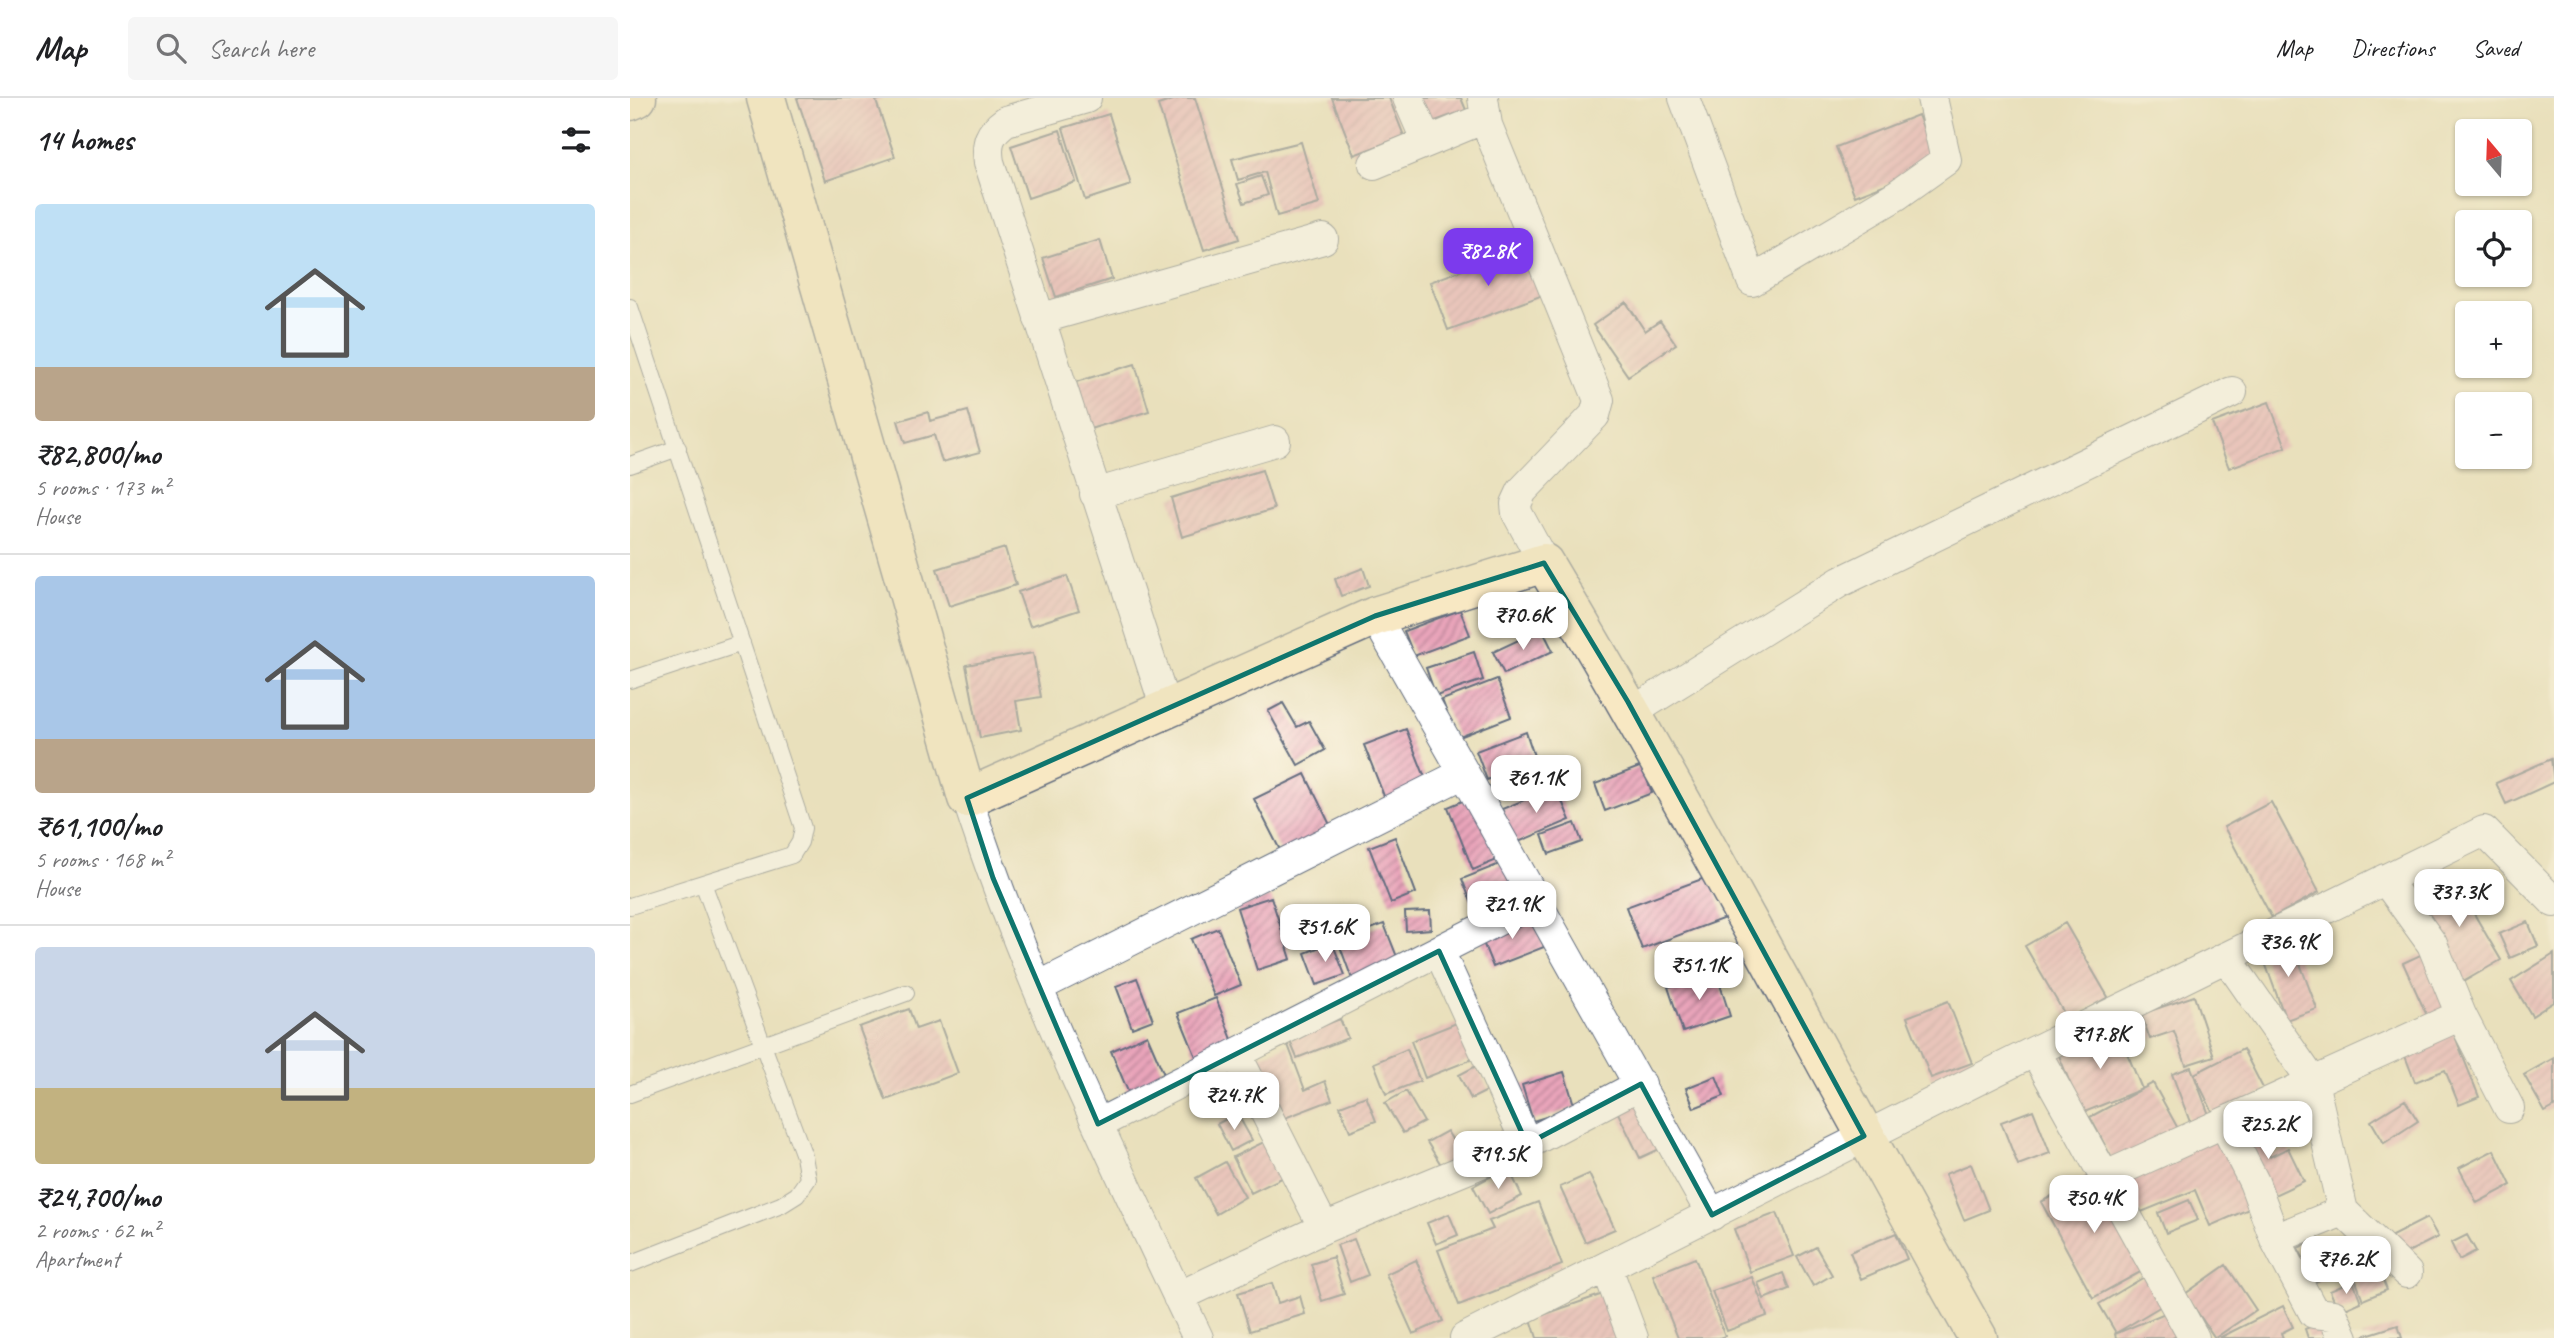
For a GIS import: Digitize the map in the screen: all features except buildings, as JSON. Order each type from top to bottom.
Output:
[{"type":"street","points":[[630,101],[637,98]]},
{"type":"street","points":[[766,98],[967,798],[993,878],[1098,1124],[1198,1338]]},
{"type":"street","points":[[1086,98],[1006,121],[995,129],[986,144],[989,162],[1166,709]]},
{"type":"street","points":[[1408,98],[1427,142]]},
{"type":"street","points":[[1684,98],[1752,281],[1897,195],[1945,160],[1932,98]]},
{"type":"street","points":[[1374,164],[1427,142],[1484,108],[1599,400],[1595,415],[1522,491],[1516,504],[1517,513],[1633,712],[1864,1136],[1978,1338]]},
{"type":"street","points":[[1039,318],[1323,239]]},
{"type":"street","points":[[1633,712],[1840,582],[2232,392]]},
{"type":"street","points":[[1095,494],[1275,442]]},
{"type":"street","points":[[967,798],[1375,617],[1545,563]]},
{"type":"street","points":[[1375,617],[1641,1084],[1712,1215]]},
{"type":"street","points":[[1038,987],[1464,773]]},
{"type":"street","points":[[1465,1338],[1864,1136],[2484,831],[2554,902]]},
{"type":"street","points":[[2385,879],[2432,944],[2461,1015],[2509,1108]]},
{"type":"street","points":[[1098,1124],[1536,901]]},
{"type":"street","points":[[1439,951],[1527,1144]]},
{"type":"street","points":[[2226,957],[2313,1082],[2343,1211],[2407,1273]]},
{"type":"street","points":[[2104,1177],[2461,1015]]},
{"type":"street","points":[[2035,1051],[2193,1338]]},
{"type":"street","points":[[1236,1054],[1324,1228]]},
{"type":"street","points":[[1178,1297],[1324,1228],[1527,1144],[1641,1084]]},
{"type":"street","points":[[2224,1123],[2253,1182],[2275,1239],[2314,1313],[2333,1315],[2343,1338]]},
{"type":"street","points":[[2275,1239],[2343,1211]]},
{"type":"street","points":[[1607,1268],[1633,1338]]},
{"type":"lane","points":[[630,307],[803,828],[800,842],[792,855],[630,906]]},
{"type":"lane","points":[[630,465],[678,448]]},
{"type":"lane","points":[[630,680],[742,643]]},
{"type":"lane","points":[[630,1264],[781,1205],[797,1195],[808,1179],[804,1156],[703,883]]},
{"type":"lane","points":[[630,1094],[906,993]]},
{"type":"highlighted area","points":[[1544,563],[1628,702],[1864,1136],[1712,1215],[1641,1084],[1527,1144],[1439,951],[1098,1124],[993,878],[967,798],[1375,616]]}]
